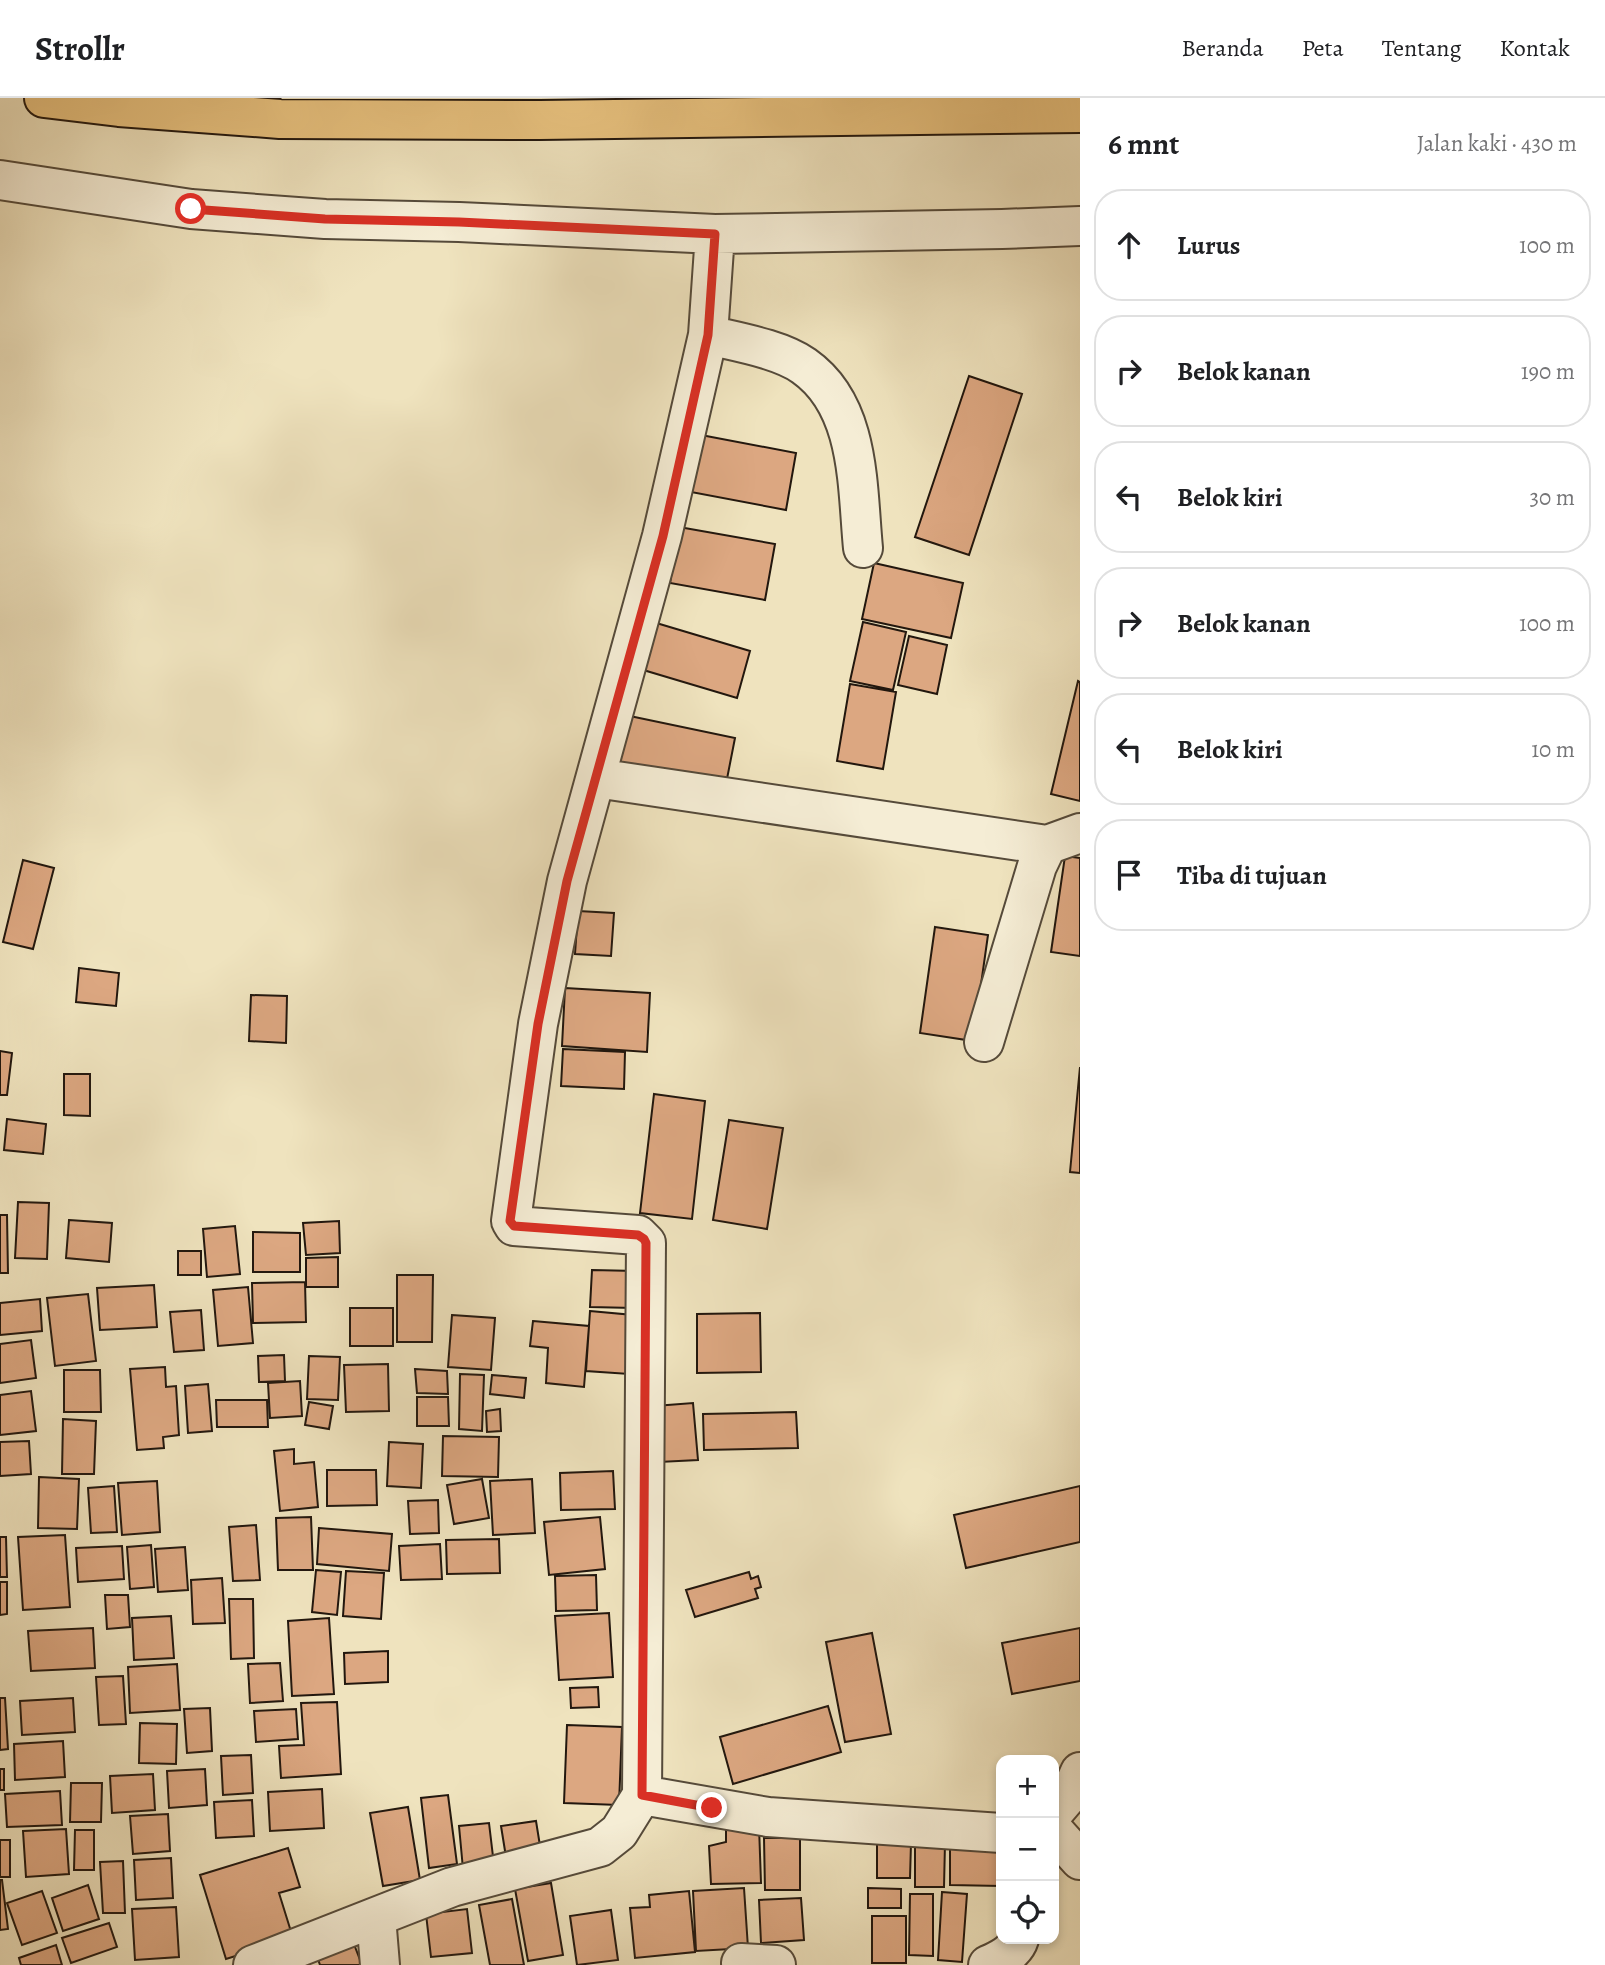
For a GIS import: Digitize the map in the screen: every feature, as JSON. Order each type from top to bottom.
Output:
[{"type":"highway","points":[[44,98],[118,107],[280,119],[540,120],[1080,113]]},
{"type":"street","points":[[0,180],[191,209],[325,219],[459,222],[715,234],[1080,226]]},
{"type":"street","points":[[253,1965],[452,1887],[600,1847],[619,1832],[642,1795],[646,1243],[638,1235],[514,1226],[510,1221],[538,1024],[567,881],[663,536],[708,335],[715,234]]},
{"type":"street","points":[[708,335],[776,353],[804,366],[831,393],[852,440],[863,548]]},
{"type":"street","points":[[596,778],[1064,839]]},
{"type":"street","points":[[984,1042],[1037,866],[1064,839]]},
{"type":"street","points":[[1059,1806],[1071,1792],[1080,1772]]},
{"type":"street","points":[[642,1795],[768,1817],[996,1833]]},
{"type":"street","points":[[1059,1837],[1080,1860]]},
{"type":"street","points":[[376,1917],[380,1965]]},
{"type":"street","points":[[988,1965],[1002,1958],[1017,1944]]},
{"type":"building","points":[[969,376],[1022,394],[969,555],[915,537]]},
{"type":"building","points":[[701,435],[796,453],[786,510],[691,492]]},
{"type":"building","points":[[679,527],[775,544],[765,600],[670,583]]},
{"type":"building","points":[[874,563],[963,583],[951,638],[862,619]]},
{"type":"building","points":[[653,622],[750,651],[737,698],[640,669]]},
{"type":"building","points":[[863,622],[906,632],[893,690],[850,681]]},
{"type":"building","points":[[909,636],[947,645],[937,694],[898,685]]},
{"type":"building","points":[[1078,681],[1080,682],[1080,801],[1051,794]]},
{"type":"building","points":[[850,684],[896,692],[883,769],[837,761]]},
{"type":"building","points":[[625,715],[735,738],[725,789],[615,766]]},
{"type":"building","points":[[1065,856],[1080,858],[1080,956],[1051,952]]},
{"type":"building","points":[[23,860],[54,868],[33,949],[3,942]]},
{"type":"building","points":[[578,911],[614,913],[611,956],[575,954]]},
{"type":"building","points":[[935,927],[988,935],[973,1041],[920,1033]]},
{"type":"building","points":[[79,968],[119,973],[116,1006],[76,1002]]},
{"type":"building","points":[[565,988],[650,993],[647,1052],[562,1046]]},
{"type":"building","points":[[251,995],[287,996],[286,1043],[249,1041]]},
{"type":"building","points":[[563,1049],[625,1052],[624,1089],[561,1086]]},
{"type":"building","points":[[0,1051],[12,1053],[7,1095],[0,1095]]},
{"type":"building","points":[[1080,1067],[1080,1173],[1070,1172]]},
{"type":"building","points":[[64,1074],[90,1074],[90,1116],[64,1115]]},
{"type":"building","points":[[654,1094],[705,1101],[692,1219],[640,1213]]},
{"type":"building","points":[[7,1119],[46,1124],[43,1154],[4,1150]]},
{"type":"building","points":[[729,1120],[783,1128],[767,1229],[713,1220]]},
{"type":"building","points":[[18,1202],[49,1203],[47,1259],[15,1258]]},
{"type":"building","points":[[0,1215],[7,1215],[8,1273],[0,1273]]},
{"type":"building","points":[[69,1220],[112,1223],[109,1262],[66,1258]]},
{"type":"building","points":[[339,1221],[340,1253],[306,1255],[303,1223]]},
{"type":"building","points":[[235,1226],[240,1274],[207,1277],[203,1229]]},
{"type":"building","points":[[253,1232],[300,1233],[300,1272],[253,1272]]},
{"type":"building","points":[[178,1251],[201,1251],[201,1275],[178,1275]]},
{"type":"building","points":[[338,1257],[338,1287],[306,1287],[306,1258]]},
{"type":"building","points":[[592,1270],[636,1271],[634,1308],[590,1307]]},
{"type":"building","points":[[397,1275],[433,1275],[432,1342],[397,1342]]},
{"type":"building","points":[[305,1282],[306,1322],[253,1323],[252,1283]]},
{"type":"building","points":[[154,1285],[157,1327],[100,1330],[97,1288]]},
{"type":"building","points":[[248,1287],[253,1343],[218,1346],[213,1290]]},
{"type":"building","points":[[88,1294],[96,1361],[55,1366],[47,1298]]},
{"type":"building","points":[[40,1299],[42,1331],[0,1335],[0,1303]]},
{"type":"building","points":[[350,1308],[393,1308],[393,1346],[350,1346]]},
{"type":"building","points":[[201,1310],[204,1350],[174,1352],[170,1312]]},
{"type":"building","points":[[590,1311],[633,1315],[629,1374],[586,1371]]},
{"type":"building","points":[[760,1313],[761,1372],[697,1373],[697,1314]]},
{"type":"building","points":[[452,1315],[495,1318],[491,1370],[448,1367]]},
{"type":"building","points":[[533,1321],[589,1326],[584,1387],[546,1383],[548,1348],[530,1346]]},
{"type":"building","points":[[31,1340],[36,1378],[0,1383],[0,1344]]},
{"type":"building","points":[[284,1355],[285,1381],[259,1382],[258,1356]]},
{"type":"building","points":[[309,1356],[340,1357],[338,1400],[307,1399]]},
{"type":"building","points":[[388,1364],[389,1411],[346,1412],[344,1365]]},
{"type":"building","points":[[165,1367],[166,1387],[176,1386],[179,1435],[163,1437],[164,1448],[137,1450],[130,1369]]},
{"type":"building","points":[[415,1369],[447,1371],[448,1394],[417,1393]]},
{"type":"building","points":[[64,1370],[100,1370],[101,1412],[64,1412]]},
{"type":"building","points":[[460,1374],[484,1375],[482,1431],[459,1429]]},
{"type":"building","points":[[492,1375],[526,1378],[524,1398],[490,1394]]},
{"type":"building","points":[[300,1381],[302,1416],[270,1418],[268,1383]]},
{"type":"building","points":[[208,1384],[212,1431],[188,1433],[185,1386]]},
{"type":"building","points":[[31,1391],[36,1431],[0,1435],[0,1395]]},
{"type":"building","points":[[417,1397],[448,1397],[449,1426],[417,1426]]},
{"type":"building","points":[[216,1400],[267,1400],[268,1427],[217,1427]]},
{"type":"building","points":[[309,1402],[333,1406],[329,1429],[305,1425]]},
{"type":"building","points":[[693,1403],[698,1460],[659,1462],[655,1406]]},
{"type":"building","points":[[500,1409],[501,1431],[487,1432],[486,1411]]},
{"type":"building","points":[[796,1412],[798,1448],[704,1450],[703,1414]]},
{"type":"building","points":[[63,1419],[96,1421],[94,1474],[62,1474]]},
{"type":"building","points":[[443,1436],[499,1437],[498,1477],[442,1476]]},
{"type":"building","points":[[29,1441],[31,1474],[0,1476],[0,1442]]},
{"type":"building","points":[[389,1442],[423,1444],[421,1488],[387,1486]]},
{"type":"building","points":[[294,1449],[294,1464],[314,1462],[318,1507],[280,1511],[274,1451]]},
{"type":"building","points":[[327,1470],[376,1470],[377,1505],[327,1506]]},
{"type":"building","points":[[613,1471],[615,1509],[561,1510],[560,1473]]},
{"type":"building","points":[[39,1477],[79,1479],[77,1529],[38,1528]]},
{"type":"building","points":[[482,1479],[489,1518],[454,1524],[447,1485]]},
{"type":"building","points":[[532,1479],[535,1533],[493,1535],[490,1481]]},
{"type":"building","points":[[157,1481],[160,1532],[122,1535],[118,1483]]},
{"type":"building","points":[[114,1486],[117,1532],[91,1533],[88,1488]]},
{"type":"building","points":[[1080,1486],[1080,1542],[966,1568],[954,1515]]},
{"type":"building","points":[[438,1500],[439,1533],[410,1534],[408,1501]]},
{"type":"building","points":[[311,1517],[313,1570],[278,1570],[276,1518]]},
{"type":"building","points":[[600,1517],[605,1569],[549,1575],[544,1522]]},
{"type":"building","points":[[256,1525],[260,1580],[233,1581],[229,1527]]},
{"type":"building","points":[[319,1528],[392,1534],[389,1571],[317,1564]]},
{"type":"building","points":[[65,1535],[70,1607],[23,1610],[18,1537]]},
{"type":"building","points":[[0,1537],[6,1537],[7,1577],[0,1577]]},
{"type":"building","points":[[499,1539],[500,1573],[447,1574],[446,1540]]},
{"type":"building","points":[[440,1544],[442,1579],[401,1580],[399,1546]]},
{"type":"building","points":[[151,1545],[154,1587],[130,1589],[127,1547]]},
{"type":"building","points":[[122,1546],[124,1579],[78,1582],[76,1548]]},
{"type":"building","points":[[185,1547],[188,1590],[158,1592],[155,1549]]},
{"type":"building","points":[[316,1570],[341,1572],[337,1615],[312,1612]]},
{"type":"building","points":[[346,1571],[384,1573],[381,1619],[343,1616]]},
{"type":"building","points":[[749,1572],[751,1579],[758,1576],[761,1587],[755,1589],[758,1598],[695,1617],[686,1590]]},
{"type":"building","points":[[596,1575],[597,1610],[556,1611],[555,1576]]},
{"type":"building","points":[[222,1578],[225,1623],[193,1624],[191,1580]]},
{"type":"building","points":[[0,1582],[7,1582],[7,1614],[0,1615]]},
{"type":"building","points":[[105,1595],[128,1595],[130,1627],[107,1629]]},
{"type":"building","points":[[229,1599],[253,1599],[254,1658],[231,1659]]},
{"type":"building","points":[[609,1613],[613,1677],[559,1680],[555,1616]]},
{"type":"building","points":[[171,1616],[174,1658],[134,1660],[132,1618]]},
{"type":"building","points":[[329,1618],[334,1694],[292,1696],[288,1621]]},
{"type":"building","points":[[93,1628],[95,1668],[31,1671],[28,1631]]},
{"type":"building","points":[[1080,1628],[1080,1681],[1012,1694],[1002,1643]]},
{"type":"building","points":[[872,1633],[891,1734],[845,1742],[826,1642]]},
{"type":"building","points":[[388,1651],[388,1682],[345,1684],[344,1653]]},
{"type":"building","points":[[280,1663],[283,1701],[250,1703],[248,1664]]},
{"type":"building","points":[[177,1664],[180,1710],[130,1713],[128,1667]]},
{"type":"building","points":[[123,1676],[126,1724],[99,1725],[96,1677]]},
{"type":"building","points":[[598,1687],[599,1707],[571,1708],[570,1688]]},
{"type":"building","points":[[0,1698],[5,1698],[8,1749],[0,1750]]},
{"type":"building","points":[[73,1698],[75,1732],[22,1735],[20,1701]]},
{"type":"building","points":[[337,1702],[341,1774],[281,1778],[279,1746],[304,1745],[301,1703]]},
{"type":"building","points":[[828,1706],[841,1752],[733,1784],[720,1737]]},
{"type":"building","points":[[210,1708],[212,1751],[187,1753],[184,1709]]},
{"type":"building","points":[[296,1709],[298,1739],[256,1742],[254,1711]]},
{"type":"building","points":[[140,1723],[177,1724],[176,1764],[139,1763]]},
{"type":"building","points":[[567,1725],[622,1727],[619,1805],[564,1803]]},
{"type":"building","points":[[63,1741],[65,1777],[15,1780],[14,1744]]},
{"type":"building","points":[[251,1755],[253,1793],[223,1795],[221,1756]]},
{"type":"building","points":[[0,1769],[4,1769],[4,1790],[0,1790]]},
{"type":"building","points":[[205,1769],[207,1805],[169,1808],[167,1771]]},
{"type":"building","points":[[153,1774],[155,1810],[112,1813],[110,1776]]},
{"type":"building","points":[[71,1783],[102,1783],[101,1822],[70,1822]]},
{"type":"building","points":[[322,1789],[324,1828],[270,1831],[268,1792]]},
{"type":"building","points":[[60,1791],[62,1825],[7,1827],[5,1794]]},
{"type":"building","points":[[448,1795],[457,1864],[429,1868],[421,1798]]},
{"type":"building","points":[[252,1800],[254,1836],[216,1838],[214,1802]]},
{"type":"building","points":[[408,1807],[420,1880],[383,1886],[370,1813]]},
{"type":"building","points":[[168,1814],[170,1851],[133,1854],[130,1816]]},
{"type":"building","points":[[536,1821],[541,1852],[506,1857],[501,1826]]},
{"type":"building","points":[[489,1823],[494,1865],[463,1869],[459,1826]]},
{"type":"building","points":[[726,1826],[759,1826],[761,1883],[711,1884],[709,1846],[726,1842]]},
{"type":"building","points":[[66,1829],[69,1874],[26,1877],[23,1831]]},
{"type":"building","points":[[75,1830],[94,1830],[94,1870],[74,1870]]},
{"type":"building","points":[[764,1838],[800,1838],[800,1890],[765,1890]]},
{"type":"building","points":[[0,1840],[10,1840],[10,1877],[0,1877]]},
{"type":"building","points":[[877,1843],[911,1843],[910,1878],[877,1878]]},
{"type":"building","points":[[915,1843],[945,1843],[944,1887],[915,1887]]},
{"type":"building","points":[[950,1843],[996,1844],[996,1886],[950,1885]]},
{"type":"building","points":[[288,1848],[300,1887],[279,1893],[293,1938],[226,1959],[200,1875]]},
{"type":"building","points":[[171,1858],[173,1898],[136,1900],[134,1860]]},
{"type":"building","points":[[123,1861],[125,1913],[103,1913],[100,1862]]},
{"type":"building","points":[[0,1880],[8,1929],[0,1930]]},
{"type":"building","points":[[551,1883],[563,1955],[528,1961],[515,1889]]},
{"type":"building","points":[[88,1885],[99,1919],[63,1931],[52,1898]]},
{"type":"building","points":[[744,1888],[748,1948],[696,1951],[693,1891]]},
{"type":"building","points":[[868,1888],[901,1889],[901,1908],[868,1908]]},
{"type":"building","points":[[42,1891],[57,1933],[22,1945],[7,1903]]},
{"type":"building","points":[[689,1891],[695,1952],[635,1958],[630,1908],[650,1907],[649,1895]]},
{"type":"building","points":[[942,1892],[967,1894],[962,1962],[938,1960]]},
{"type":"building","points":[[910,1894],[933,1894],[933,1956],[909,1955]]},
{"type":"building","points":[[801,1898],[804,1940],[761,1943],[759,1900]]},
{"type":"building","points":[[512,1899],[524,1965],[490,1965],[479,1905]]},
{"type":"building","points":[[176,1907],[179,1957],[135,1960],[132,1909]]},
{"type":"building","points":[[467,1909],[472,1953],[431,1957],[426,1914]]},
{"type":"building","points":[[611,1910],[618,1960],[577,1965],[570,1916]]},
{"type":"building","points":[[872,1916],[906,1916],[906,1963],[872,1963]]},
{"type":"building","points":[[109,1923],[117,1947],[71,1963],[62,1938]]},
{"type":"building","points":[[352,1939],[362,1965],[320,1965],[316,1953]]},
{"type":"building","points":[[56,1945],[62,1965],[21,1965],[19,1958]]},
{"type":"route","points":[[191,209],[325,219],[459,222],[715,234],[708,335],[663,536],[567,881],[538,1024],[510,1221],[512,1226],[638,1235],[646,1243],[642,1795],[712,1808]]}]
